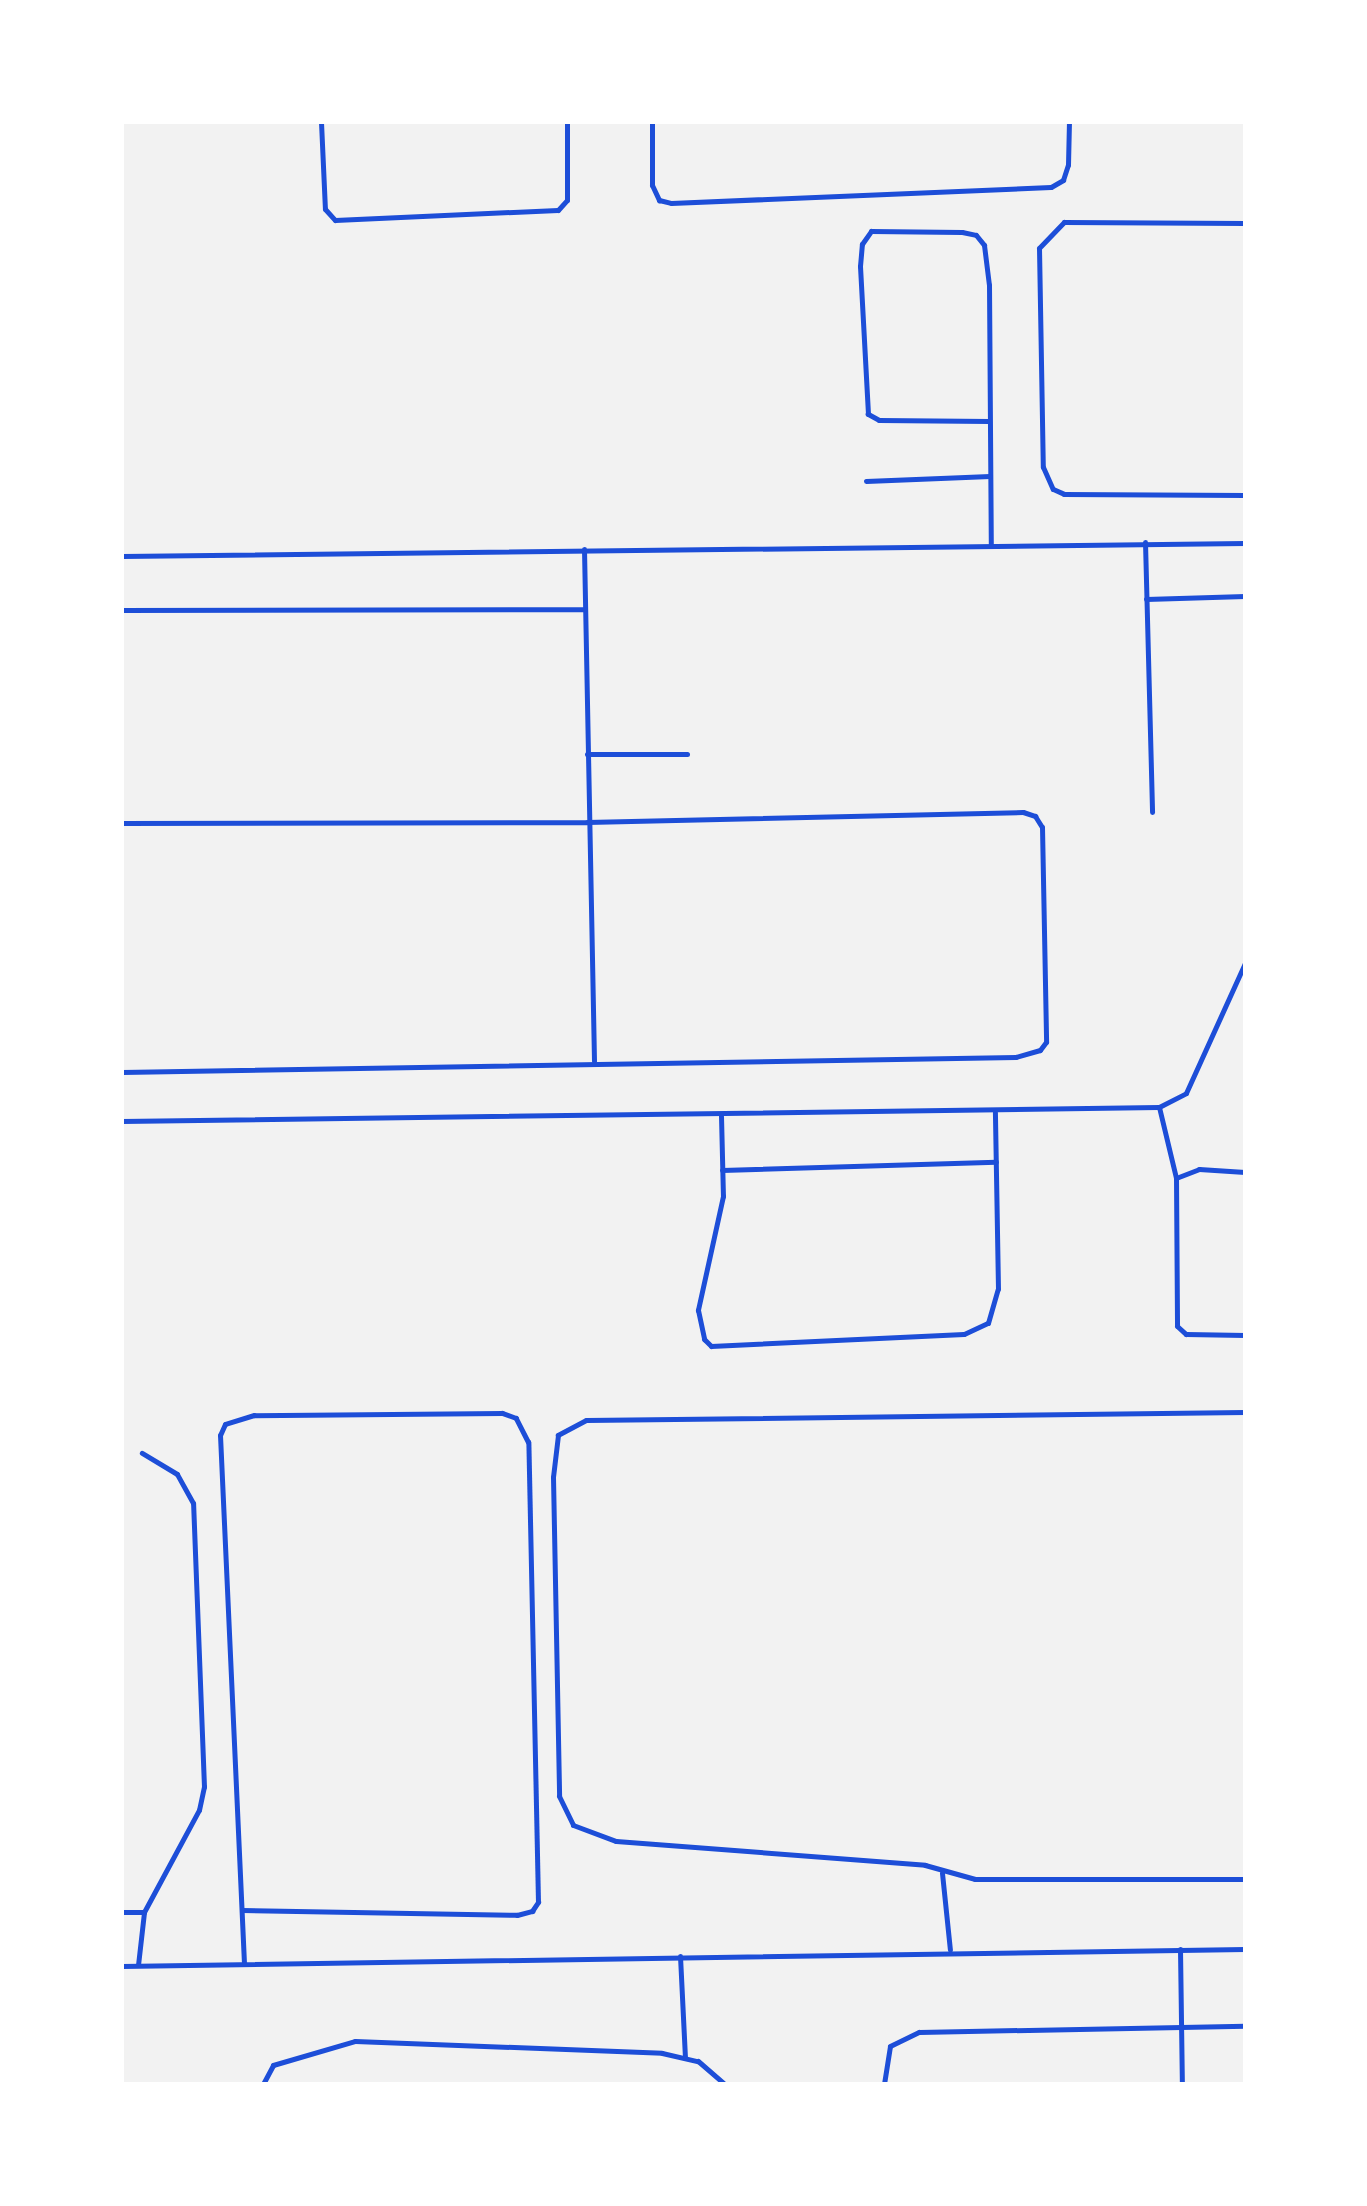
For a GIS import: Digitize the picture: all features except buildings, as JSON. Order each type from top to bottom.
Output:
[{"type":"lane","points":[[321,122],[325,209],[335,220],[558,210],[567,200],[567,122]]},
{"type":"lane","points":[[652,122],[652,185],[659,200],[671,203],[1051,187],[1063,180],[1068,165],[1069,122]]},
{"type":"lane","points":[[1245,223],[1064,222],[1039,248],[1043,467],[1053,489],[1064,494],[1245,495]]},
{"type":"lane","points":[[989,421],[879,420],[868,414],[860,266],[862,244],[871,231],[962,232],[976,235],[984,245],[989,421],[991,544]]},
{"type":"lane","points":[[866,481],[990,476]]},
{"type":"lane","points":[[1145,542],[1152,812]]},
{"type":"lane","points":[[122,556],[1245,543]]},
{"type":"lane","points":[[584,549],[594,1061]]},
{"type":"lane","points":[[1146,599],[1245,596]]},
{"type":"lane","points":[[122,610],[585,609]]},
{"type":"lane","points":[[587,754],[687,754]]},
{"type":"lane","points":[[122,823],[587,822],[1023,812],[1035,816],[1043,841],[1046,1042],[1040,1050],[1000,1057],[594,1061],[122,1072]]},
{"type":"lane","points":[[122,1121],[721,1116],[1159,1107],[1186,1093],[1245,963]]},
{"type":"lane","points":[[1159,1107],[1176,1178],[1177,1326],[1186,1334],[1245,1335]]},
{"type":"lane","points":[[721,1116],[723,1196],[698,1310],[704,1339],[711,1346],[964,1334],[988,1323],[998,1289],[995,1112]]},
{"type":"lane","points":[[722,1170],[996,1162]]},
{"type":"lane","points":[[1176,1178],[1199,1169],[1245,1172]]},
{"type":"lane","points":[[1245,1412],[586,1420],[558,1435],[553,1477],[559,1796],[564,1815],[589,1834],[616,1841],[832,1855],[925,1865],[942,1873],[975,1879],[1245,1879]]},
{"type":"lane","points":[[242,1910],[517,1915],[532,1911],[538,1902],[528,1442],[516,1418],[502,1413],[254,1415],[225,1424],[220,1435],[244,1963]]},
{"type":"lane","points":[[138,1965],[144,1912],[199,1810],[204,1787],[193,1503],[177,1474],[142,1453]]},
{"type":"lane","points":[[942,1873],[950,1950]]},
{"type":"lane","points":[[122,1912],[144,1912]]},
{"type":"lane","points":[[1180,1949],[1182,2084]]},
{"type":"lane","points":[[122,1966],[950,1950],[1245,1949]]},
{"type":"lane","points":[[680,1956],[685,2058]]},
{"type":"lane","points":[[884,2084],[890,2046],[919,2032],[1245,2026]]},
{"type":"lane","points":[[263,2084],[273,2065],[355,2041],[662,2053],[698,2061],[724,2084]]}]
